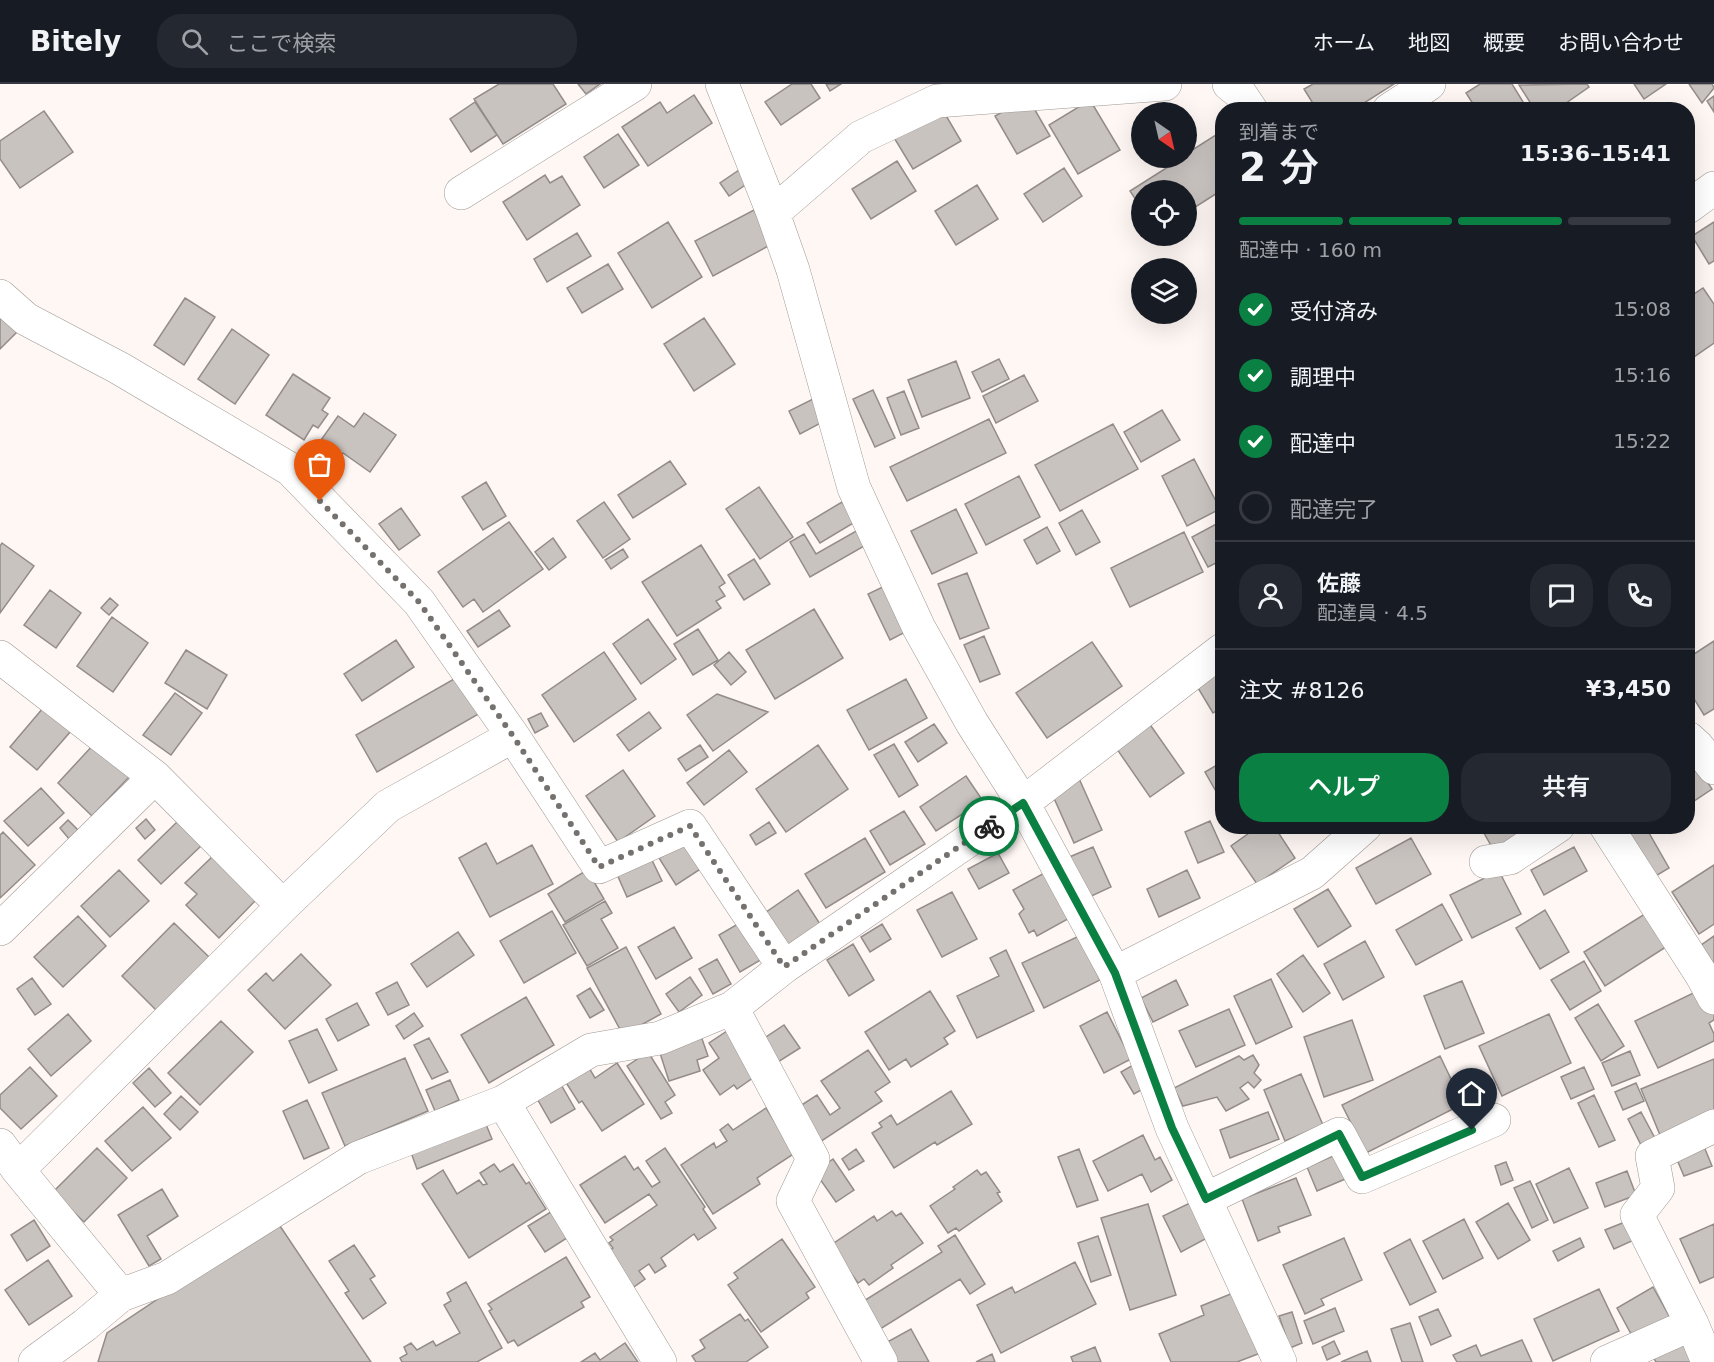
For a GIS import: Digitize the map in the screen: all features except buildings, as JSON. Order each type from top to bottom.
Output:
[{"type":"street","points":[[461,193],[635,84]]},
{"type":"street","points":[[722,84],[793,270],[854,488],[919,628],[972,723],[1023,803],[1115,973],[1172,1128],[1280,1362]]},
{"type":"street","points":[[773,213],[861,137],[937,101],[1165,84]]},
{"type":"street","points":[[1229,84],[1239,92],[1246,102]]},
{"type":"street","points":[[1401,102],[1429,84]]},
{"type":"street","points":[[1695,202],[1714,188]]},
{"type":"street","points":[[0,296],[26,320],[119,368],[290,469],[419,602],[513,736],[599,867],[690,826],[784,967]]},
{"type":"street","points":[[35,1362],[86,1325],[121,1295],[167,1278],[358,1158],[503,1102],[591,1050],[660,1038],[732,1008],[784,967],[1023,803],[1215,655]]},
{"type":"street","points":[[0,657],[155,777],[283,906]]},
{"type":"street","points":[[121,1295],[9,1157],[283,906],[388,806],[513,736]]},
{"type":"street","points":[[0,929],[155,777]]},
{"type":"street","points":[[1115,973],[1312,873],[1356,834]]},
{"type":"street","points":[[1486,862],[1510,858],[1546,834]]},
{"type":"street","points":[[1611,834],[1714,998]]},
{"type":"street","points":[[732,1008],[813,1159],[793,1201],[881,1362]]},
{"type":"street","points":[[503,1102],[660,1362]]},
{"type":"street","points":[[1206,1199],[1339,1134],[1362,1177],[1494,1120]]},
{"type":"street","points":[[1708,1362],[1692,1324],[1637,1215],[1658,1188],[1652,1156],[1714,1126]]},
{"type":"street","points":[[1607,1362],[1692,1324]]},
{"type":"street","points":[[74,1362],[86,1325]]},
{"type":"way so far","points":[[320,501],[419,602],[513,736],[599,867],[690,826],[784,967],[989,826]]},
{"type":"route","points":[[989,826],[1023,803],[1115,973],[1172,1128],[1206,1199],[1339,1134],[1362,1177],[1472,1130]]}]
